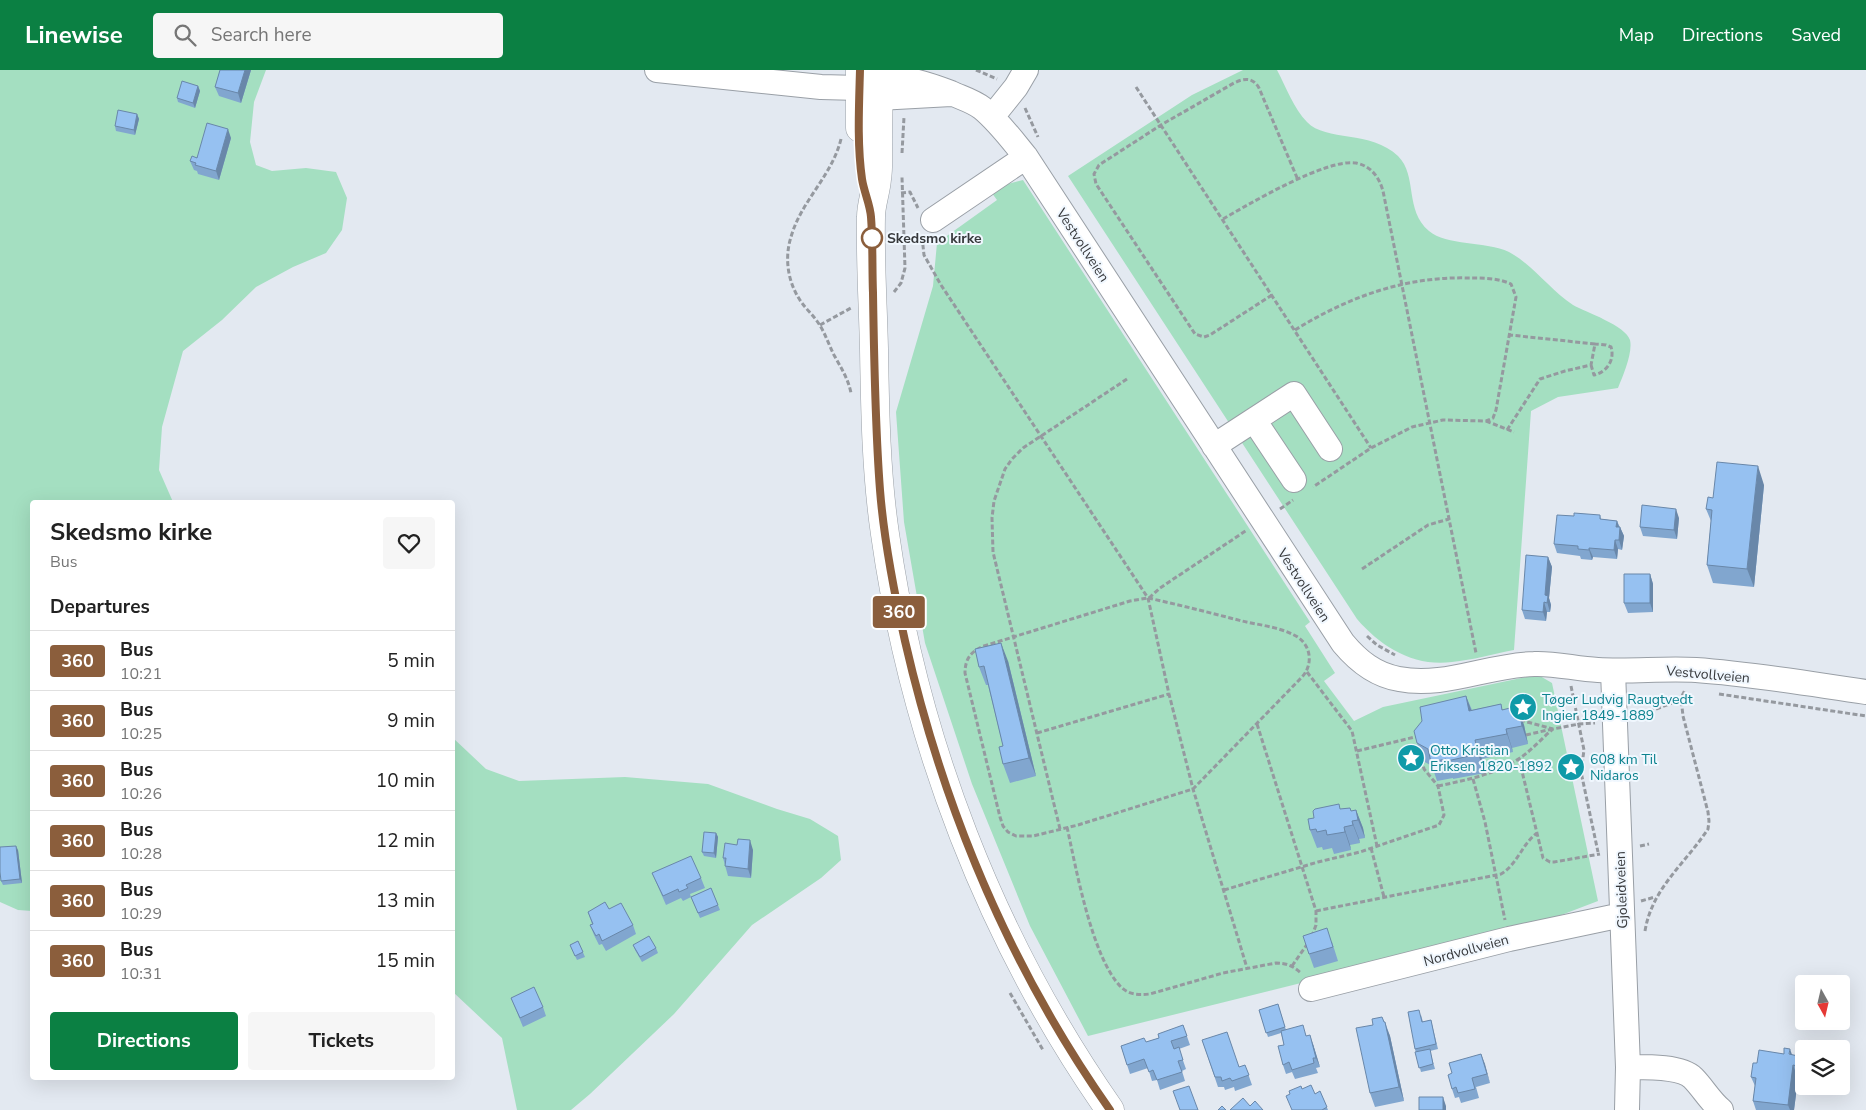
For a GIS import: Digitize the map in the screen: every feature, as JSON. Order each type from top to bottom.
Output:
[{"type":"highway","points":[[871,81],[877,180],[871,214],[875,396],[881,499],[899,614],[921,705],[945,784],[1002,926],[1042,1005],[1110,1110]]},
{"type":"street","name":"Vestvollveien","points":[[657,70],[821,88],[871,81],[952,94],[970,100],[1032,148],[1214,446],[1343,643],[1358,660],[1384,676],[1413,681],[1453,678],[1505,666],[1550,664],[1585,669],[1681,673],[1714,672],[1866,692]]},
{"type":"street","points":[[992,117],[1016,87],[1026,70]]},
{"type":"street","points":[[931,222],[1032,148]]},
{"type":"street","points":[[1214,446],[1294,394],[1330,449]]},
{"type":"street","points":[[1254,420],[1300,489]]},
{"type":"street","name":"Gjoleidveien","points":[[1613,670],[1628,1067],[1627,1110]]},
{"type":"street","name":"Nordvollveien","points":[[1311,989],[1509,939],[1622,915]]},
{"type":"street","points":[[1628,1067],[1669,1069],[1691,1076],[1721,1110]]},
{"type":"path","points":[[976,70],[991,76],[1003,84]]},
{"type":"path","points":[[1272,295],[1207,336],[1194,334],[1096,184],[1094,178],[1095,171],[1099,165],[1161,125],[1240,80],[1253,80],[1259,88],[1298,180]]},
{"type":"path","points":[[1136,87],[1372,448]]},
{"type":"path","points":[[1022,103],[1032,148]]},
{"type":"path","points":[[902,157],[904,114]]},
{"type":"path","points":[[1223,219],[1274,190],[1333,165],[1350,162],[1363,165],[1378,178],[1383,192],[1403,284],[1478,661]]},
{"type":"path","points":[[890,293],[898,288],[901,283],[905,268],[901,192],[902,175]]},
{"type":"path","points":[[901,192],[910,192],[914,204],[931,222],[923,233],[922,241],[924,255],[929,266],[1148,598],[1169,694],[1194,790],[1247,968]]},
{"type":"path","points":[[1295,330],[1353,298],[1382,288],[1431,279],[1463,278],[1498,280],[1511,284],[1516,297],[1510,335],[1495,416],[1491,420],[1486,421]]},
{"type":"path","points":[[820,325],[858,305]]},
{"type":"path","points":[[1510,335],[1606,345],[1611,347],[1612,359],[1610,364],[1594,375],[1591,366],[1595,344]]},
{"type":"path","points":[[1507,430],[1540,379],[1565,371],[1591,366]]},
{"type":"path","points":[[1060,829],[993,552],[993,510],[999,484],[1005,469],[1023,448],[1127,379]]},
{"type":"path","points":[[1285,517],[1280,509],[1300,489],[1401,431],[1430,422],[1459,419],[1486,421],[1514,432]]},
{"type":"path","points":[[1362,569],[1428,525],[1449,519]]},
{"type":"path","points":[[1148,598],[1255,525]]},
{"type":"path","points":[[1148,598],[1273,628],[1295,636],[1303,642],[1309,652],[1310,661],[1307,672],[1194,790],[1033,836],[1016,836],[1008,832],[1003,826],[1000,817],[965,673],[965,665],[971,654],[977,649],[1013,637],[1130,601],[1148,598]]},
{"type":"path","points":[[1363,632],[1377,645],[1397,656]]},
{"type":"path","points":[[1307,672],[1349,726],[1357,751],[1377,846]]},
{"type":"path","points":[[1645,938],[1649,911],[1655,897],[1708,829],[1708,812],[1683,716],[1681,673]]},
{"type":"path","points":[[1571,686],[1584,750],[1581,772],[1600,862]]},
{"type":"path","points":[[1037,734],[1169,694]]},
{"type":"path","points":[[1714,694],[1866,716]]},
{"type":"path","points":[[1631,718],[1681,698]]},
{"type":"path","points":[[1511,718],[1553,729]]},
{"type":"path","points":[[1257,724],[1316,911],[1316,925],[1313,934],[1292,966]]},
{"type":"path","points":[[1526,735],[1579,724]]},
{"type":"path","points":[[1438,786],[1473,779],[1495,771],[1519,759],[1553,729]]},
{"type":"path","points":[[1224,890],[1302,866],[1371,848],[1439,825],[1444,815],[1438,786],[1424,769],[1419,748],[1421,730]]},
{"type":"path","points":[[1357,751],[1420,736]]},
{"type":"path","points":[[1519,759],[1543,858],[1550,862],[1606,852]]},
{"type":"path","points":[[1473,779],[1509,939]]},
{"type":"path","points":[[1067,827],[1090,923],[1099,950],[1121,987],[1134,994],[1150,994],[1223,972],[1284,963],[1292,966],[1306,977],[1311,989]]},
{"type":"path","points":[[1316,911],[1502,874],[1511,867],[1526,844],[1537,834]]},
{"type":"path","points":[[1371,848],[1384,897]]},
{"type":"green space","points":[[0,70],[266,70],[254,102],[250,142],[256,165],[272,171],[306,168],[336,172],[347,198],[342,230],[326,253],[293,267],[256,287],[222,320],[183,351],[162,427],[159,470],[172,500],[30,500],[30,911],[18,910],[0,902]]},
{"type":"green space","points":[[1243,70],[1277,70],[1298,111],[1315,128],[1375,143],[1387,148],[1398,156],[1408,173],[1416,213],[1421,223],[1436,236],[1489,246],[1509,252],[1518,257],[1573,305],[1614,325],[1627,335],[1630,340],[1629,358],[1618,388],[1558,397],[1531,411],[1514,650],[1460,661],[1438,663],[1412,658],[1399,653],[1366,629],[1357,619],[1068,176],[1192,95]]},
{"type":"green space","points":[[1023,180],[1310,622],[1305,626],[1335,673],[1324,681],[1354,721],[1383,707],[1531,676],[1540,676],[1552,683],[1598,901],[1506,936],[1301,983],[1088,1036],[1030,926],[972,784],[925,643],[904,522],[896,412],[933,286],[937,243],[997,200],[989,189]]},
{"type":"green space","points":[[455,740],[486,769],[519,781],[625,777],[708,784],[810,819],[838,836],[841,860],[821,878],[752,925],[674,1014],[571,1110],[517,1110],[502,1038],[455,994]]},
{"type":"building","points":[[220,70],[245,70],[238,93],[215,87]]},
{"type":"building","points":[[182,81],[198,86],[193,103],[177,98]]},
{"type":"building","points":[[118,110],[137,114],[134,130],[115,126]]},
{"type":"building","points":[[207,123],[228,129],[216,171],[195,165],[196,163],[190,161],[192,156],[197,158]]},
{"type":"building","points":[[1717,462],[1758,466],[1747,569],[1707,565],[1712,510],[1706,509],[1708,497],[1713,498]]},
{"type":"building","points":[[1642,505],[1676,509],[1674,530],[1640,527]]},
{"type":"building","points":[[1574,513],[1600,515],[1600,519],[1617,521],[1616,527],[1620,527],[1619,540],[1615,540],[1614,550],[1578,549],[1578,546],[1554,544],[1557,515],[1574,516]]},
{"type":"building","points":[[1526,555],[1548,557],[1545,595],[1548,596],[1547,603],[1544,602],[1543,612],[1522,610]]},
{"type":"building","points":[[1624,574],[1650,574],[1650,603],[1624,603]]},
{"type":"building","points":[[1001,643],[1029,758],[1003,764],[999,747],[1003,746],[984,666],[979,667],[975,649]]},
{"type":"building","points":[[1466,696],[1469,711],[1501,704],[1502,710],[1518,706],[1522,726],[1506,729],[1507,734],[1475,740],[1478,754],[1447,761],[1446,759],[1431,762],[1428,749],[1417,743],[1414,731],[1422,721],[1420,707]]},
{"type":"building","points":[[1339,804],[1340,809],[1350,808],[1351,811],[1356,810],[1358,820],[1352,821],[1353,825],[1344,827],[1345,832],[1327,835],[1326,830],[1317,832],[1316,829],[1310,830],[1308,819],[1314,818],[1313,811],[1315,809]]},
{"type":"building","points":[[704,832],[716,833],[714,853],[702,852]]},
{"type":"building","points":[[738,839],[750,840],[748,869],[725,866],[726,858],[723,858],[725,843],[737,845]]},
{"type":"building","points":[[16,846],[20,879],[1,881],[0,847]]},
{"type":"building","points":[[691,856],[701,878],[686,885],[688,888],[679,892],[678,889],[663,896],[652,873]]},
{"type":"building","points":[[711,888],[718,905],[698,913],[691,897]]},
{"type":"building","points":[[605,902],[609,909],[621,903],[633,925],[602,941],[599,934],[596,936],[590,925],[593,924],[588,912]]},
{"type":"building","points":[[1327,928],[1333,947],[1309,954],[1303,936]]},
{"type":"building","points":[[649,936],[656,948],[640,957],[633,945]]},
{"type":"building","points":[[578,941],[583,952],[575,956],[570,945]]},
{"type":"building","points":[[534,987],[543,1007],[520,1018],[511,998]]},
{"type":"building","points":[[1278,1004],[1285,1027],[1266,1033],[1259,1010]]},
{"type":"building","points":[[1419,1010],[1422,1022],[1431,1020],[1436,1044],[1415,1049],[1408,1012]]},
{"type":"building","points":[[1382,1017],[1385,1022],[1399,1087],[1370,1093],[1356,1028],[1373,1025],[1372,1019]]},
{"type":"building","points":[[1183,1025],[1187,1036],[1171,1041],[1174,1049],[1179,1047],[1183,1060],[1178,1061],[1182,1072],[1157,1080],[1153,1070],[1149,1072],[1144,1059],[1127,1065],[1121,1046],[1144,1038],[1146,1042],[1159,1038],[1158,1034]]},
{"type":"building","points":[[1303,1025],[1306,1036],[1310,1035],[1316,1058],[1313,1058],[1314,1063],[1292,1070],[1289,1062],[1283,1065],[1278,1046],[1284,1045],[1281,1031]]},
{"type":"building","points":[[1227,1032],[1239,1067],[1245,1065],[1249,1075],[1232,1081],[1230,1078],[1222,1081],[1221,1077],[1215,1077],[1202,1040]]},
{"type":"building","points":[[1784,1048],[1790,1049],[1789,1054],[1795,1055],[1788,1105],[1753,1101],[1756,1078],[1751,1077],[1753,1063],[1757,1063],[1759,1050],[1784,1054]]},
{"type":"building","points":[[1430,1049],[1433,1064],[1419,1068],[1415,1052]]},
{"type":"building","points":[[1481,1054],[1487,1074],[1472,1078],[1475,1089],[1458,1093],[1456,1087],[1452,1089],[1448,1075],[1452,1073],[1449,1063]]},
{"type":"building","points":[[1311,1085],[1315,1094],[1320,1091],[1327,1107],[1322,1110],[1292,1110],[1286,1096],[1290,1094],[1289,1091],[1301,1086],[1302,1089]]},
{"type":"building","points":[[1189,1086],[1198,1110],[1180,1110],[1173,1091]]},
{"type":"building","points":[[1419,1097],[1443,1097],[1443,1110],[1419,1110]]},
{"type":"building","points":[[1243,1098],[1250,1106],[1255,1101],[1263,1110],[1230,1110]]},
{"type":"building","points":[[1222,1106],[1226,1110],[1218,1110]]},
{"type":"bus line","name":"360","points":[[860,70],[859,98],[862,180],[871,214],[875,396],[880,491],[885,534],[899,614],[910,662],[945,784],[1002,926],[1042,1005],[1064,1042],[1110,1110]]},
{"type":"place","name":"Skedsmo kirke","points":[[872,238]]},
{"type":"place","name":"Tøger Ludvig Raugtvedt Ingier 1849-1889","points":[[1523,707]]},
{"type":"place","name":"Otto Kristian Eriksen 1820-1892","points":[[1411,758]]},
{"type":"place","name":"608 km Til Nidaros","points":[[1571,767]]}]
